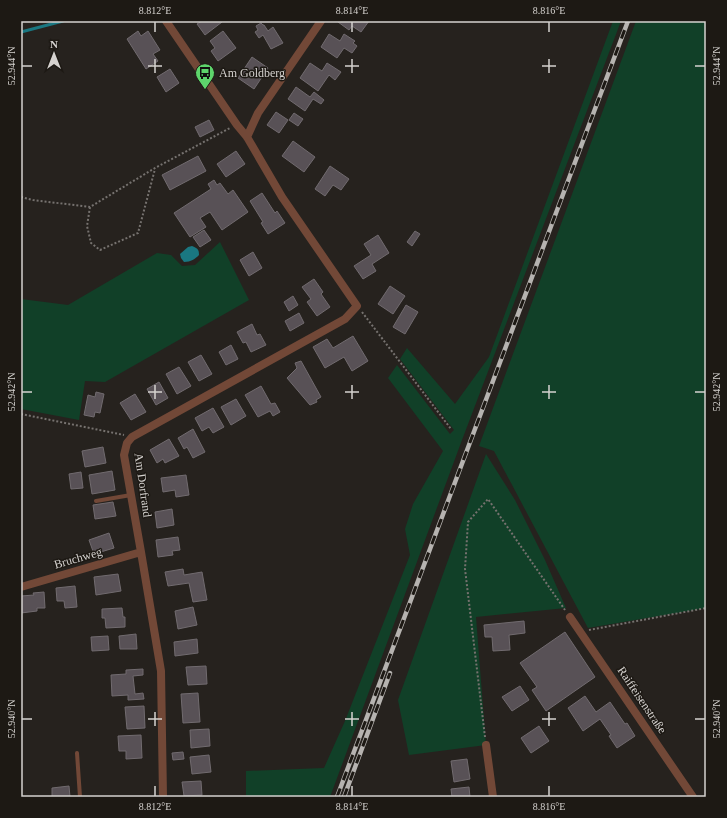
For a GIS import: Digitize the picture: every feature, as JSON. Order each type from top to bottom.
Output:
[{"type":"street","points":[[166,21],[237,125],[247,137],[282,196],[357,306]]},
{"type":"street","points":[[247,137],[258,113],[317,23]]},
{"type":"street","name":"Am Dorfrand","points":[[163,797],[161,671],[124,455],[127,443],[132,437],[345,319],[357,306]]},
{"type":"street","name":"Bruchweg","points":[[21,587],[141,552]]},
{"type":"street","name":"Raiffeisenstraße","points":[[570,618],[693,797]]},
{"type":"street","points":[[486,745],[493,797]]},
{"type":"lane","points":[[96,501],[131,495]]},
{"type":"lane","points":[[77,753],[80,797]]},
{"type":"path","points":[[21,197],[32,200],[90,207],[155,168],[237,125]]},
{"type":"path","points":[[90,207],[87,226],[91,243],[100,250],[138,233],[155,168]]},
{"type":"path","points":[[357,306],[450,429]]},
{"type":"path","points":[[21,414],[132,437]]},
{"type":"path","points":[[486,745],[465,569],[468,522],[488,499],[570,618]]},
{"type":"path","points":[[580,632],[706,608]]},
{"type":"green space","points":[[613,21],[621,21],[462,440],[330,797],[246,797],[246,771],[324,768],[345,721],[410,555],[405,529],[413,504],[443,451],[388,378],[397,365],[450,434],[454,430],[400,359],[407,348],[455,404],[489,357]]},
{"type":"green space","points":[[636,21],[706,21],[706,608],[588,628],[494,451],[479,446]]},
{"type":"green space","points":[[220,242],[249,300],[105,382],[85,381],[79,420],[21,409],[21,299],[68,305],[157,253],[171,255],[182,266],[195,265]]},
{"type":"green space","points":[[486,454],[515,500],[545,560],[566,608],[476,617],[486,745],[409,755],[398,700]]},
{"type":"water","points":[[192,246],[199,251],[199,255],[193,260],[184,262],[180,254],[188,247]]},
{"type":"building","points":[[202,21],[222,22],[205,35],[197,24]]},
{"type":"building","points":[[369,21],[361,32],[352,26],[349,30],[338,22]]},
{"type":"building","points":[[261,23],[268,31],[273,27],[283,43],[271,49],[263,35],[259,38],[255,32],[258,30],[256,26]]},
{"type":"building","points":[[138,31],[141,36],[148,31],[160,50],[153,54],[158,61],[146,69],[127,39]]},
{"type":"building","points":[[223,31],[236,48],[218,61],[211,51],[215,48],[210,41]]},
{"type":"building","points":[[329,34],[340,41],[344,34],[355,41],[353,43],[357,46],[352,53],[344,48],[337,58],[321,47]]},
{"type":"building","points":[[252,57],[268,68],[254,89],[238,78]]},
{"type":"building","points":[[310,63],[322,71],[327,63],[341,72],[335,80],[329,75],[318,91],[300,78]]},
{"type":"building","points":[[170,69],[179,83],[166,92],[157,77]]},
{"type":"building","points":[[296,87],[310,97],[314,92],[324,100],[321,104],[313,99],[305,111],[288,99]]},
{"type":"building","points":[[276,112],[288,120],[279,133],[267,125]]},
{"type":"building","points":[[294,113],[303,119],[298,126],[289,120]]},
{"type":"building","points":[[209,120],[214,130],[200,137],[195,127]]},
{"type":"building","points":[[293,141],[315,157],[304,172],[282,156]]},
{"type":"building","points":[[236,151],[245,164],[226,177],[217,164]]},
{"type":"building","points":[[198,156],[206,171],[170,190],[162,175]]},
{"type":"building","points":[[330,166],[349,179],[341,190],[333,185],[325,196],[315,189]]},
{"type":"building","points":[[214,180],[217,185],[220,183],[228,194],[233,190],[248,212],[222,230],[210,212],[200,218],[206,227],[190,237],[174,213],[211,189],[208,184]]},
{"type":"building","points":[[262,193],[275,213],[277,211],[285,223],[268,234],[261,223],[263,222],[250,201]]},
{"type":"building","points":[[204,230],[211,240],[200,247],[193,237]]},
{"type":"building","points":[[415,231],[420,234],[412,246],[407,242]]},
{"type":"building","points":[[378,235],[389,253],[372,264],[376,271],[363,279],[354,266],[371,255],[364,244]]},
{"type":"building","points":[[253,252],[262,268],[249,276],[240,260]]},
{"type":"building","points":[[314,279],[323,292],[321,294],[330,307],[317,316],[307,302],[311,299],[302,287]]},
{"type":"building","points":[[390,286],[405,296],[393,314],[378,304]]},
{"type":"building","points":[[293,296],[298,305],[289,311],[284,302]]},
{"type":"building","points":[[406,305],[418,312],[405,334],[393,327]]},
{"type":"building","points":[[299,313],[304,323],[290,331],[285,321]]},
{"type":"building","points":[[252,324],[257,335],[260,334],[266,345],[251,352],[246,342],[243,343],[237,332]]},
{"type":"building","points":[[353,336],[368,361],[352,371],[344,357],[325,368],[313,347],[327,339],[333,348]]},
{"type":"building","points":[[231,345],[238,359],[226,365],[219,352]]},
{"type":"building","points":[[201,355],[212,374],[199,381],[188,362]]},
{"type":"building","points":[[301,361],[321,397],[316,400],[317,402],[310,405],[287,378],[297,368],[295,363]]},
{"type":"building","points":[[179,367],[191,386],[177,394],[166,374]]},
{"type":"building","points":[[159,382],[168,398],[156,405],[147,389]]},
{"type":"building","points":[[261,386],[271,404],[275,403],[280,412],[273,416],[270,411],[258,417],[245,395]]},
{"type":"building","points":[[96,392],[104,394],[100,413],[95,412],[94,417],[84,415],[88,395],[95,397]]},
{"type":"building","points":[[135,394],[146,412],[131,420],[120,403]]},
{"type":"building","points":[[236,399],[246,416],[231,425],[221,407]]},
{"type":"building","points":[[213,408],[224,427],[213,433],[209,427],[202,431],[195,418]]},
{"type":"building","points":[[193,429],[205,452],[193,458],[187,447],[184,449],[178,438]]},
{"type":"building","points":[[169,439],[179,456],[165,463],[163,459],[157,463],[150,450]]},
{"type":"building","points":[[103,447],[106,463],[85,467],[82,451]]},
{"type":"building","points":[[112,471],[115,490],[92,494],[89,475]]},
{"type":"building","points":[[81,472],[83,488],[71,489],[69,474]]},
{"type":"building","points":[[186,475],[189,495],[176,497],[175,490],[163,492],[161,478]]},
{"type":"building","points":[[113,502],[116,516],[95,519],[93,505]]},
{"type":"building","points":[[172,509],[174,525],[157,528],[155,512]]},
{"type":"building","points":[[109,533],[114,548],[94,554],[89,540]]},
{"type":"building","points":[[178,537],[180,550],[172,551],[173,555],[158,557],[156,540]]},
{"type":"building","points":[[183,569],[184,575],[202,572],[207,600],[193,602],[189,583],[168,586],[165,572]]},
{"type":"building","points":[[118,574],[121,591],[96,595],[94,577]]},
{"type":"building","points":[[75,586],[77,607],[65,608],[64,601],[57,601],[56,588]]},
{"type":"building","points":[[44,592],[45,608],[37,608],[37,611],[21,613],[21,596],[34,595],[33,593]]},
{"type":"building","points":[[193,607],[197,625],[178,629],[175,611]]},
{"type":"building","points":[[122,608],[123,617],[125,617],[125,627],[106,628],[105,618],[102,618],[102,609]]},
{"type":"building","points":[[524,621],[525,633],[509,635],[510,650],[493,651],[492,637],[485,637],[484,625]]},
{"type":"building","points":[[565,632],[595,677],[546,711],[532,690],[537,687],[520,663]]},
{"type":"building","points":[[136,634],[137,649],[120,649],[119,636]]},
{"type":"building","points":[[108,636],[109,650],[92,651],[91,637]]},
{"type":"building","points":[[197,639],[198,653],[175,656],[174,642]]},
{"type":"building","points":[[206,666],[207,684],[188,685],[186,667]]},
{"type":"building","points":[[143,669],[143,675],[133,676],[135,694],[143,693],[144,699],[128,700],[128,695],[112,696],[111,675],[126,674],[126,670]]},
{"type":"building","points":[[520,686],[529,700],[512,711],[502,697]]},
{"type":"building","points":[[198,693],[200,722],[183,723],[181,694]]},
{"type":"building","points":[[585,696],[596,712],[610,702],[625,724],[627,723],[635,736],[617,748],[609,736],[611,735],[600,719],[583,731],[568,708]]},
{"type":"building","points":[[144,706],[145,728],[127,729],[125,707]]},
{"type":"building","points":[[539,726],[549,741],[531,753],[521,738]]},
{"type":"building","points":[[209,729],[210,746],[191,748],[190,730]]},
{"type":"building","points":[[141,735],[142,758],[126,759],[126,751],[119,751],[118,736]]},
{"type":"building","points":[[183,752],[184,759],[173,760],[172,753]]},
{"type":"building","points":[[209,755],[211,772],[192,774],[190,757]]},
{"type":"building","points":[[467,759],[470,779],[454,782],[451,761]]},
{"type":"building","points":[[201,781],[202,795],[184,796],[182,782]]},
{"type":"building","points":[[69,786],[70,797],[52,797],[52,788]]},
{"type":"building","points":[[469,787],[470,797],[452,797],[451,789]]},
{"type":"waterway","points":[[21,32],[63,21]]},
{"type":"railway","points":[[337,797],[628,21]]},
{"type":"railway","points":[[344,797],[390,673]]},
{"type":"place","name":"Am Goldberg","points":[[205,90]]}]
